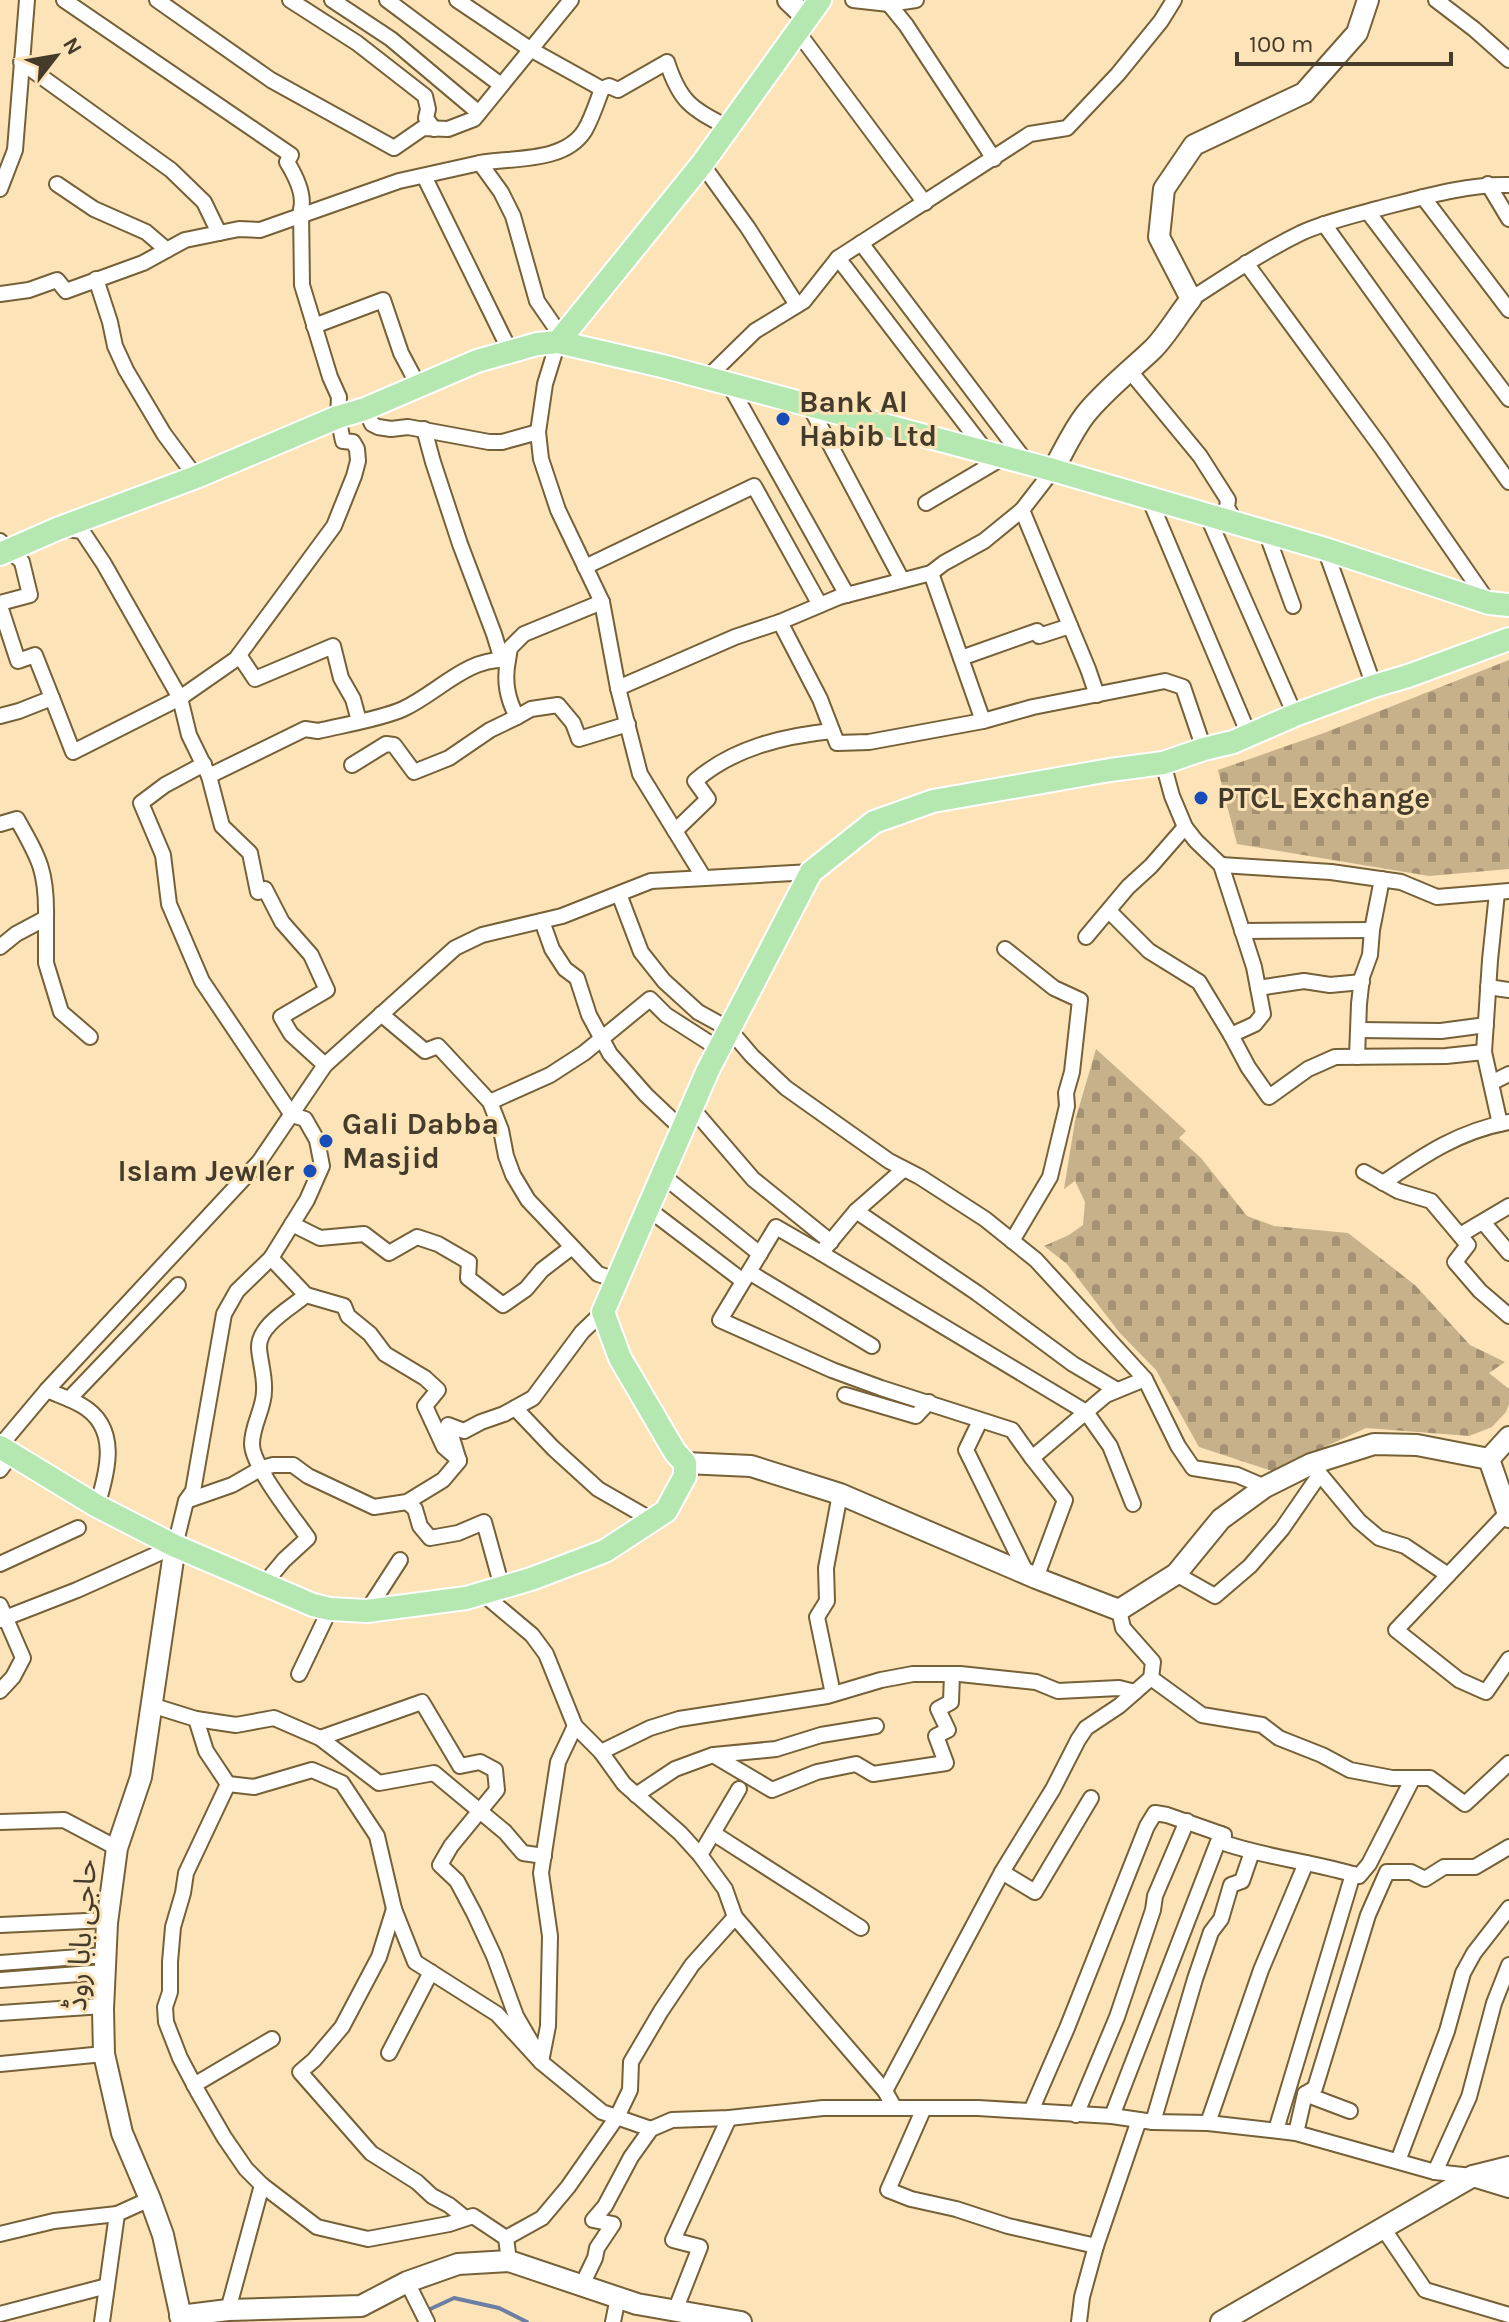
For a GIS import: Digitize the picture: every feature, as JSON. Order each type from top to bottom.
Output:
[{"type":"main road","points":[[558,342],[702,164],[808,16],[788,0]]},
{"type":"main road","points":[[1053,470],[1068,439],[1086,414],[1155,347],[1191,299],[1159,237],[1164,189],[1194,145],[1304,93],[1357,33],[1368,0]]},
{"type":"main road","points":[[3,548],[196,477],[477,361],[537,344],[558,342],[707,378],[1053,470],[1325,549],[1499,604]]},
{"type":"main road","points":[[3,1455],[175,1546],[313,1605],[330,1609],[367,1611],[466,1598],[531,1579],[605,1551],[666,1511],[685,1476],[685,1463],[675,1452],[620,1358],[603,1312],[724,1039],[811,872],[874,822],[933,801],[1163,763],[1233,742],[1295,715],[1509,639]]},
{"type":"main road","points":[[1489,1459],[1509,1437]]},
{"type":"main road","points":[[685,1463],[751,1466],[840,1494],[1119,1610],[1176,1574],[1221,1519],[1265,1487],[1374,1444],[1417,1445],[1489,1459]]},
{"type":"main road","points":[[1489,1459],[1508,1515]]},
{"type":"main road","name":"حاجی بابا روڈ","points":[[175,1546],[141,1777],[117,1848],[107,1920],[103,2006],[104,2054],[122,2133],[163,2235],[181,2319]]},
{"type":"main road","points":[[1221,2322],[1473,2176],[1509,2167]]},
{"type":"main road","points":[[1473,2176],[1509,2187]]},
{"type":"main road","points":[[181,2319],[228,2310],[361,2306],[407,2282],[458,2264],[509,2261],[637,2304],[741,2322]]},
{"type":"street","points":[[0,189],[15,150],[27,0]]},
{"type":"street","points":[[3,548],[22,562],[30,595],[0,605],[18,661],[35,655],[73,752],[180,698],[239,655],[334,526],[358,461],[353,442],[343,441],[338,417],[339,397],[302,285],[303,201],[294,172],[287,162],[291,155],[64,0]]},
{"type":"street","points":[[157,0],[271,80],[394,148],[423,128],[448,129],[474,119],[568,1]]},
{"type":"street","points":[[290,0],[357,43],[425,96],[428,109],[426,118],[434,129]]},
{"type":"street","points":[[332,0],[391,39],[479,113]]},
{"type":"street","points":[[387,0],[501,85]]},
{"type":"street","points":[[457,0],[530,49],[602,89]]},
{"type":"street","points":[[853,0],[889,4],[916,0]]},
{"type":"street","points":[[707,378],[755,331],[804,301],[838,258],[1030,134],[1067,128],[1118,74],[1174,0]]},
{"type":"street","points":[[1436,0],[1509,60]]},
{"type":"street","points":[[889,4],[994,159]]},
{"type":"street","points":[[808,16],[925,203]]},
{"type":"street","points":[[21,62],[171,170],[204,202],[219,233]]},
{"type":"street","points":[[0,294],[29,290],[57,280],[66,291],[143,263],[185,240],[239,229],[260,230],[399,181],[480,163],[538,157],[566,147],[584,132],[602,89],[609,86],[618,90],[667,62],[680,96],[697,112],[727,127]]},
{"type":"street","points":[[480,163],[501,192],[513,216],[537,301],[555,327],[558,342],[545,384],[538,432],[541,459],[558,510],[602,602],[618,688],[640,774],[704,878]]},
{"type":"street","points":[[702,164],[797,305]]},
{"type":"street","points":[[424,176],[510,351]]},
{"type":"street","points":[[57,184],[94,209],[146,232],[167,250]]},
{"type":"street","points":[[1191,299],[1246,263],[1324,224],[1423,197],[1488,184],[1509,185]]},
{"type":"street","points":[[1488,184],[1509,219]]},
{"type":"street","points":[[1423,197],[1509,310]]},
{"type":"street","points":[[1368,212],[1509,399]]},
{"type":"street","points":[[1324,224],[1509,482]]},
{"type":"street","points":[[861,243],[1027,463]]},
{"type":"street","points":[[838,258],[995,454],[926,503]]},
{"type":"street","points":[[1246,263],[1499,604]]},
{"type":"street","points":[[96,279],[115,346],[126,370],[164,434],[196,477]]},
{"type":"street","points":[[314,326],[383,300],[401,353],[418,385]]},
{"type":"street","points":[[1129,370],[1200,456],[1228,500],[1227,507],[1236,524]]},
{"type":"street","points":[[729,384],[847,595]]},
{"type":"street","points":[[809,405],[902,580]]},
{"type":"street","points":[[365,409],[372,424],[378,427],[424,429],[489,442],[502,442],[538,432]]},
{"type":"street","points":[[424,429],[433,462],[505,660]]},
{"type":"street","points":[[618,688],[735,637],[847,595],[931,573],[984,541],[1022,510],[1053,470]]},
{"type":"street","points":[[585,567],[754,486],[820,605]]},
{"type":"street","points":[[1149,498],[1249,735]]},
{"type":"street","points":[[1022,510],[1097,695]]},
{"type":"street","points":[[1207,515],[1295,715]]},
{"type":"street","points":[[57,529],[82,531],[104,564],[180,698],[189,735],[206,770],[222,826],[250,853],[258,892],[265,889],[282,922],[311,955],[327,990],[281,1017],[291,1034],[325,1065]]},
{"type":"street","points":[[1266,532],[1293,606]]},
{"type":"street","points":[[1325,549],[1374,686]]},
{"type":"street","points":[[931,573],[983,721]]},
{"type":"street","points":[[517,717],[510,705],[505,679],[505,660],[510,648],[524,634],[602,602]]},
{"type":"street","points":[[780,622],[820,699],[837,743],[869,742],[983,721],[1033,707],[1165,681],[1183,687],[1204,749]]},
{"type":"street","points":[[961,658],[1037,631],[1039,636],[1070,626]]},
{"type":"street","points":[[239,655],[255,679],[333,646],[341,678],[353,699],[359,721]]},
{"type":"street","points":[[0,1691],[13,1677],[23,1658],[2,1614],[77,1590],[175,1546],[186,1501],[193,1491],[224,1314],[237,1291],[271,1258],[307,1200],[322,1166],[317,1140],[305,1119],[292,1115],[202,981],[169,904],[163,855],[141,803],[165,785],[305,729],[318,731],[401,710],[473,665],[505,660]]},
{"type":"street","points":[[0,716],[52,698]]},
{"type":"street","points":[[352,765],[386,744],[394,745],[414,772],[449,758],[490,730],[531,709],[558,705],[573,723],[579,739],[628,724]]},
{"type":"street","points":[[675,831],[708,799],[695,781],[713,766],[759,745],[792,735],[832,731]]},
{"type":"street","points":[[1163,763],[1185,827],[1221,865],[1254,967],[1263,1014],[1255,1024],[1231,1035]]},
{"type":"street","points":[[0,824],[17,819],[40,861],[47,896],[46,963],[61,1012],[90,1037]]},
{"type":"street","points":[[1086,937],[1185,827]]},
{"type":"street","points":[[1221,865],[1331,872],[1382,879],[1401,882],[1437,897],[1503,892],[1488,987],[1484,1052],[1504,1123],[1483,1127],[1430,1151],[1383,1183]]},
{"type":"street","points":[[3,1455],[47,1390],[259,1162],[325,1065],[455,948],[482,935],[562,916],[651,881],[811,872]]},
{"type":"street","points":[[1357,1057],[1362,982],[1370,955],[1382,879]]},
{"type":"street","points":[[619,894],[641,952],[664,981],[724,1039]]},
{"type":"street","points":[[1109,911],[1149,951],[1199,982],[1269,1097],[1308,1069],[1335,1057],[1446,1056],[1484,1052]]},
{"type":"street","points":[[0,947],[16,934],[46,918]]},
{"type":"street","points":[[542,921],[552,949],[565,969],[577,978],[589,1015],[610,1054],[646,1095],[682,1129]]},
{"type":"street","points":[[1242,931],[1372,930]]},
{"type":"street","points":[[1005,949],[1054,988],[1080,1000],[1072,1072],[1066,1093],[1067,1106],[1050,1177],[1012,1241]]},
{"type":"street","points":[[1258,988],[1304,981],[1330,985],[1362,982]]},
{"type":"street","points":[[1488,987],[1509,990]]},
{"type":"street","points":[[490,1102],[550,1075],[584,1053],[650,999],[666,1015],[724,1039],[752,1056],[786,1088],[889,1161],[985,1219],[1036,1260],[1145,1379],[1178,1446],[1193,1468],[1237,1475],[1265,1487]]},
{"type":"street","points":[[381,1014],[425,1051],[438,1046],[490,1102],[513,1175],[528,1200],[598,1274],[617,1280]]},
{"type":"street","points":[[1359,1030],[1441,1031],[1486,1025]]},
{"type":"street","points":[[1491,1083],[1509,1074]]},
{"type":"street","points":[[692,1108],[753,1179],[826,1247],[1086,1412],[1110,1446],[1133,1504]]},
{"type":"street","points":[[826,1247],[856,1211],[904,1169]]},
{"type":"street","points":[[1364,1172],[1398,1191],[1431,1201],[1468,1245],[1455,1262],[1480,1291],[1509,1316]]},
{"type":"street","points":[[662,1175],[760,1254]]},
{"type":"street","points":[[1460,1235],[1509,1206]]},
{"type":"street","points":[[647,1208],[746,1277],[872,1346]]},
{"type":"street","points":[[856,1211],[977,1293],[1073,1364],[1117,1390]]},
{"type":"street","points":[[1483,1222],[1509,1253]]},
{"type":"street","points":[[292,1224],[320,1238],[364,1234],[389,1253],[417,1237],[438,1244],[469,1262],[468,1278],[503,1305],[526,1289],[542,1270],[572,1247]]},
{"type":"street","points":[[826,1247],[776,1227],[720,1320],[832,1370],[1012,1430],[1065,1500],[1031,1576]]},
{"type":"street","points":[[271,1258],[306,1295],[344,1306],[348,1316],[370,1334],[385,1354],[425,1378],[438,1390],[425,1406],[444,1447],[459,1461]]},
{"type":"street","points":[[69,1399],[178,1285]]},
{"type":"street","points":[[264,1584],[308,1538],[278,1497],[252,1448],[254,1427],[264,1395],[264,1370],[259,1346],[265,1329],[306,1295]]},
{"type":"street","points":[[459,1461],[448,1425],[464,1431],[533,1398],[582,1332],[603,1312]]},
{"type":"street","points":[[1032,1458],[1106,1395],[1145,1379]]},
{"type":"street","points":[[47,1390],[83,1405],[99,1420],[109,1444],[106,1476],[97,1506]]},
{"type":"street","points":[[845,1395],[916,1416],[929,1402]]},
{"type":"street","points":[[515,1408],[598,1489],[652,1520]]},
{"type":"street","points":[[980,1421],[966,1450],[1031,1576]]},
{"type":"street","points":[[186,1501],[232,1485],[262,1468],[293,1465],[308,1476],[374,1507],[407,1502],[443,1480],[459,1461]]},
{"type":"street","points":[[1176,1574],[1215,1596],[1250,1566],[1282,1529],[1316,1469],[1359,1521],[1379,1538],[1405,1546],[1448,1575]]},
{"type":"street","points":[[833,1694],[817,1617],[827,1601],[826,1568],[840,1494]]},
{"type":"street","points":[[407,1502],[415,1509],[420,1526],[430,1538],[450,1535],[484,1522],[492,1590],[546,1654],[575,1726],[601,1752],[624,1784],[680,1833],[700,1855],[725,1889],[735,1917],[885,2091],[894,2107]]},
{"type":"street","points":[[1508,1515],[1396,1630],[1459,1680],[1486,1692],[1509,1659]]},
{"type":"street","points":[[0,1564],[78,1528]]},
{"type":"street","points":[[367,1611],[400,1560]]},
{"type":"street","points":[[299,1674],[330,1609]]},
{"type":"street","points":[[885,2091],[1002,1872],[1086,1728],[1119,1706],[1151,1678],[1153,1662],[1123,1628],[1119,1610]]},
{"type":"street","points":[[601,1752],[650,1728],[679,1719],[833,1694],[913,1674],[952,1674],[1036,1682],[1058,1691],[1119,1688],[1135,1692]]},
{"type":"street","points":[[713,1755],[772,1790],[817,1772],[856,1764],[873,1774],[946,1763],[936,1736],[948,1730],[938,1709],[951,1702],[952,1674]]},
{"type":"street","points":[[1151,1678],[1202,1715],[1262,1725],[1279,1738],[1350,1770],[1392,1778],[1430,1778],[1465,1804],[1509,1763]]},
{"type":"street","points":[[320,1738],[422,1702],[460,1766],[480,1762],[495,1770],[497,1790],[479,1809],[440,1865],[457,1881],[474,1913],[516,2016],[541,2062]]},
{"type":"street","points":[[151,1705],[196,1719],[236,1725],[274,1718],[320,1738],[379,1783],[434,1773],[505,1832],[523,1853],[544,1856]]},
{"type":"street","points":[[196,1719],[206,1751],[228,1784],[254,1787],[312,1770],[342,1783],[377,1836],[394,1909],[415,1962],[497,2014],[541,2062],[602,2112],[651,2129]]},
{"type":"street","points":[[541,2062],[548,2026],[550,1936],[541,1873],[558,1762],[575,1726]]},
{"type":"street","points":[[636,1795],[675,1769],[713,1755],[776,1749],[821,1735],[876,1726]]},
{"type":"street","points":[[1031,2111],[1155,1813],[1224,1835],[1224,1843],[1252,1852],[1359,1876],[1369,1864],[1413,1778]]},
{"type":"street","points":[[228,1784],[186,1873],[173,1927],[170,1992],[165,2007],[166,2022],[194,2085],[231,2148],[262,2185],[317,2227],[368,2239],[449,2224],[473,2216],[506,2238],[509,2261]]},
{"type":"street","points":[[700,1855],[739,1789]]},
{"type":"street","points":[[1002,1872],[1035,1892],[1091,1798]]},
{"type":"street","points":[[0,1822],[64,1820],[117,1848]]},
{"type":"street","points":[[1076,2115],[1117,2017],[1155,1896],[1187,1821]]},
{"type":"street","points":[[713,1833],[861,1928]]},
{"type":"street","points":[[1112,2116],[1221,1834]]},
{"type":"street","points":[[1296,2133],[1305,2094],[1315,2088],[1368,1915],[1387,1872],[1411,1872],[1425,1879],[1444,1867],[1475,1867],[1509,1847]]},
{"type":"street","points":[[1079,2322],[1082,2297],[1096,2246],[1146,2121],[1211,1932],[1221,1919],[1231,1885],[1242,1881],[1252,1852]]},
{"type":"street","points":[[1208,2123],[1261,1970],[1306,1863]]},
{"type":"street","points":[[1276,2130],[1353,1874]]},
{"type":"street","points":[[1398,2161],[1447,2031],[1463,1973],[1474,1953],[1509,1908]]},
{"type":"street","points":[[394,1909],[379,1957],[342,2027],[300,2072],[371,2153],[465,2218]]},
{"type":"street","points":[[506,2238],[542,2218],[568,2187],[617,2117],[630,2090],[631,2062],[661,2011],[692,1965],[735,1917]]},
{"type":"street","points":[[0,1925],[107,1920]]},
{"type":"street","points":[[0,1963],[105,1963]]},
{"type":"street","points":[[0,1980],[105,1963]]},
{"type":"street","points":[[1435,2172],[1469,2097],[1494,2003],[1509,1965]]},
{"type":"street","points":[[389,2053],[431,1972]]},
{"type":"street","points":[[0,2013],[103,2006]]},
{"type":"street","points":[[194,2085],[272,2039]]},
{"type":"street","points":[[0,2064],[104,2054]]},
{"type":"street","points":[[1305,2094],[1350,2111]]},
{"type":"street","points":[[582,2285],[597,2248],[613,2224],[593,2220],[605,2206],[631,2157],[651,2129],[672,2120],[729,2118],[823,2108],[894,2107],[1112,2116],[1296,2133],[1435,2172],[1473,2176]]},
{"type":"street","points":[[924,2108],[888,2190],[1008,2226],[1096,2246]]},
{"type":"street","points":[[675,2311],[700,2247],[673,2240],[729,2118]]},
{"type":"street","points":[[228,2310],[262,2185]]},
{"type":"street","points":[[0,2234],[54,2221],[117,2214],[150,2199]]},
{"type":"street","points":[[102,2322],[117,2214]]},
{"type":"street","points":[[1383,2228],[1425,2290],[1509,2315]]},
{"type":"street","points":[[407,2282],[427,2322]]},
{"type":"street","points":[[0,2314],[107,2286]]},
{"type":"street","points":[[613,2322],[618,2297]]},
{"type":"green space","points":[[1509,660],[1509,869],[1429,876],[1237,844],[1218,770],[1324,733]]},
{"type":"green space","points":[[1096,1049],[1186,1131],[1179,1138],[1201,1158],[1247,1216],[1274,1226],[1348,1233],[1415,1285],[1470,1345],[1505,1362],[1489,1373],[1509,1389],[1506,1412],[1492,1427],[1469,1436],[1366,1428],[1294,1461],[1278,1473],[1199,1447],[1156,1370],[1119,1332],[1067,1264],[1044,1246],[1083,1225],[1085,1202],[1075,1181],[1064,1189],[1075,1121]]},
{"type":"waterway","points":[[426,2311],[454,2298],[499,2308],[527,2322]]},
{"type":"place","name":"Bank Al Habib Ltd","points":[[783,419]]},
{"type":"place","name":"PTCL Exchange","points":[[1201,798]]},
{"type":"place","name":"Gali Dabba Masjid","points":[[326,1141]]},
{"type":"place","name":"Islam Jewler","points":[[310,1171]]}]
